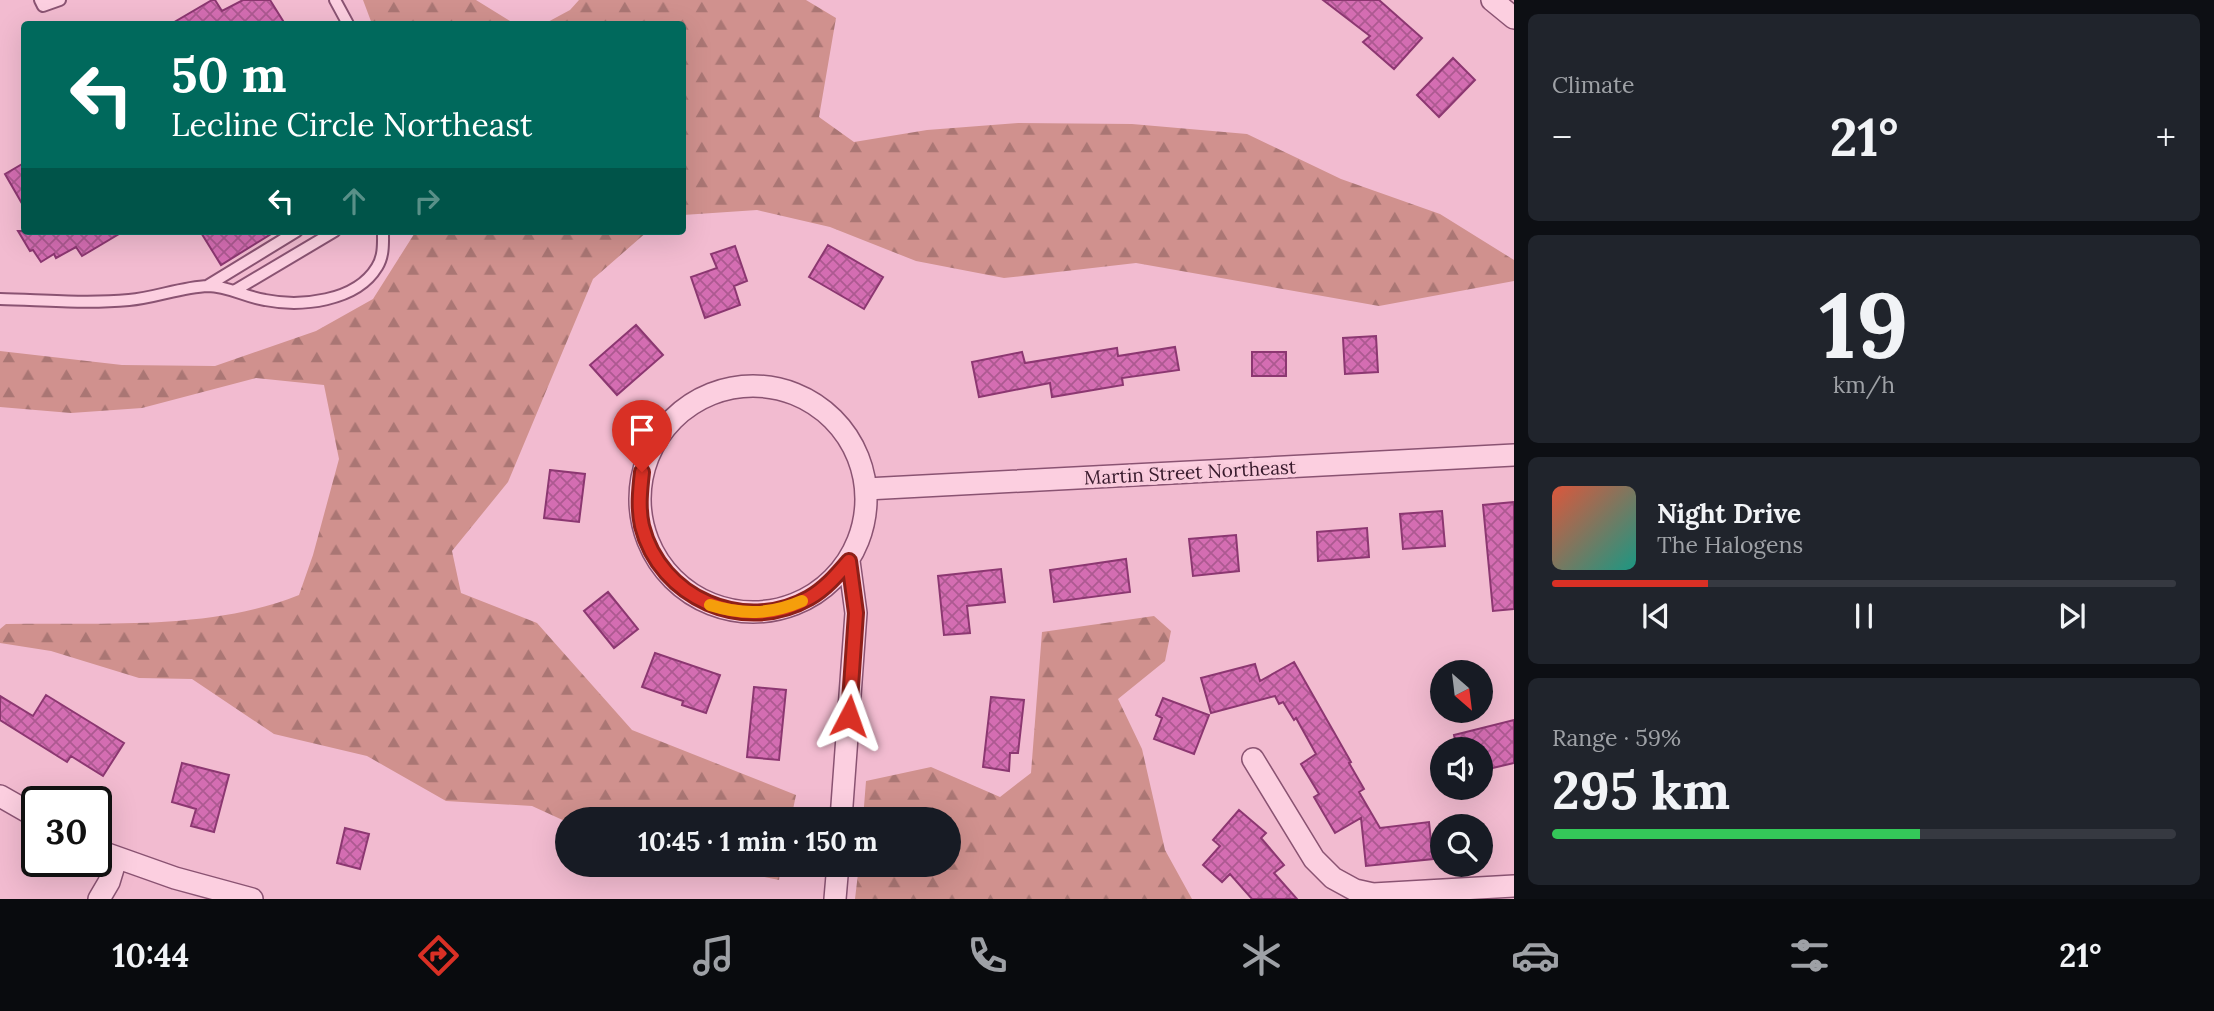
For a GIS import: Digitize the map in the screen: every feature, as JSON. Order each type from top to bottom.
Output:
[{"type":"street","points":[[1492,0],[1514,18]]},
{"type":"street","points":[[764,386],[806,399],[825,411],[841,427],[854,446],[866,489],[866,514],[860,539],[849,561],[831,582],[810,598],[786,608],[760,613],[733,612],[707,604],[684,590],[665,572],[650,550],[642,525],[639,498],[642,472],[652,447],[667,425],[687,407],[710,394],[727,389],[764,386]]},
{"type":"street","name":"Martin Street Northeast","points":[[866,489],[1514,455]]},
{"type":"street","points":[[842,807],[856,613],[849,561]]},
{"type":"street","points":[[1253,759],[1314,859],[1333,878],[1355,890],[1373,894],[1514,886]]},
{"type":"street","points":[[0,796],[21,808]]},
{"type":"street","points":[[112,857],[175,878],[253,899]]},
{"type":"street","points":[[99,899],[109,882],[108,877]]},
{"type":"street","points":[[835,899],[837,877]]},
{"type":"lane","points":[[40,0],[43,6],[60,0]]},
{"type":"lane","points":[[335,0],[346,21]]},
{"type":"lane","points":[[207,286],[290,235]]},
{"type":"lane","points":[[234,290],[328,235]]},
{"type":"lane","points":[[0,299],[130,300],[207,286],[282,303],[314,301],[341,295],[362,284],[377,268],[383,250],[383,235]]},
{"type":"green space","points":[[363,0],[476,0],[510,21],[371,21]]},
{"type":"green space","points":[[579,0],[806,0],[836,18],[819,117],[854,142],[927,130],[1018,123],[1132,124],[1247,134],[1341,179],[1440,214],[1514,260],[1514,281],[1379,306],[1136,263],[1004,278],[916,261],[830,227],[757,210],[686,215],[686,21],[550,21],[570,10]]},
{"type":"green space","points":[[413,235],[643,235],[593,279],[508,482],[452,551],[461,593],[537,623],[632,730],[796,795],[794,807],[555,807],[555,817],[532,806],[446,801],[367,756],[274,734],[192,679],[139,678],[51,651],[0,643],[0,629],[6,624],[192,619],[229,614],[299,595],[313,555],[339,459],[324,385],[256,378],[142,408],[71,413],[0,407],[0,351],[122,365],[215,366],[316,331],[373,299]]},
{"type":"green space","points":[[1154,616],[1171,631],[1165,661],[1118,699],[1142,749],[1165,850],[1192,899],[855,899],[858,877],[961,877],[961,807],[864,807],[866,781],[931,767],[1000,797],[1031,773],[1042,632]]},
{"type":"building","points":[[212,0],[215,0],[222,11],[243,0],[270,0],[283,21],[176,21]]},
{"type":"building","points":[[1323,0],[1379,0],[1422,38],[1394,69],[1363,42],[1370,36]]},
{"type":"building","points":[[1453,58],[1475,80],[1439,117],[1417,95]]},
{"type":"building","points":[[21,165],[21,202],[5,174]]},
{"type":"building","points":[[18,231],[21,231],[21,235],[117,235],[82,256],[76,247],[56,258],[54,254],[41,262],[33,250],[30,251]]},
{"type":"building","points":[[202,235],[270,235],[221,265]]},
{"type":"building","points":[[828,245],[883,277],[864,309],[809,277]]},
{"type":"building","points":[[735,246],[747,281],[734,286],[740,305],[705,318],[691,277],[717,268],[711,254]]},
{"type":"building","points":[[636,325],[663,355],[617,395],[590,365]]},
{"type":"building","points":[[1376,336],[1378,372],[1345,374],[1343,338]]},
{"type":"building","points":[[1175,347],[1179,370],[1122,378],[1123,385],[1052,397],[1050,383],[979,397],[972,362],[1022,352],[1025,363],[1117,348],[1118,356]]},
{"type":"building","points":[[1252,352],[1286,352],[1286,376],[1252,376]]},
{"type":"building","points":[[550,470],[585,474],[579,522],[544,518]]},
{"type":"building","points":[[1514,502],[1514,609],[1493,611],[1483,505]]},
{"type":"building","points":[[1442,511],[1445,546],[1403,549],[1400,514]]},
{"type":"building","points":[[1367,528],[1369,557],[1318,561],[1317,532]]},
{"type":"building","points":[[1236,535],[1239,571],[1193,576],[1189,539]]},
{"type":"building","points":[[1126,559],[1130,592],[1054,602],[1050,570]]},
{"type":"building","points":[[1001,569],[1005,602],[967,606],[970,633],[944,635],[938,576]]},
{"type":"building","points":[[608,592],[638,629],[614,648],[584,611]]},
{"type":"building","points":[[655,653],[720,675],[706,713],[682,705],[683,701],[642,687]]},
{"type":"building","points":[[1294,662],[1351,762],[1349,763],[1364,789],[1359,792],[1380,828],[1429,822],[1430,859],[1366,866],[1361,818],[1335,833],[1314,797],[1319,794],[1301,764],[1316,754],[1296,718],[1294,720],[1283,702],[1279,704],[1275,696],[1211,713],[1201,678],[1255,664],[1260,681]]},
{"type":"building","points":[[754,687],[786,690],[779,760],[747,757]]},
{"type":"building","points":[[46,695],[124,743],[103,776],[71,756],[67,762],[0,720],[0,696],[33,716]]},
{"type":"building","points":[[991,697],[1024,700],[1018,753],[1010,753],[1009,771],[983,767]]},
{"type":"building","points":[[1163,698],[1209,715],[1194,754],[1154,739],[1162,718],[1156,715]]},
{"type":"building","points":[[1514,720],[1514,763],[1493,768],[1493,737],[1454,735]]},
{"type":"building","points":[[182,763],[229,775],[214,832],[191,826],[196,809],[172,802]]},
{"type":"building","points":[[1239,810],[1266,833],[1261,838],[1284,865],[1274,873],[1297,899],[1252,899],[1230,874],[1222,882],[1203,865],[1220,846],[1213,840]]},
{"type":"building","points":[[345,828],[369,834],[360,869],[337,863]]},
{"type":"slow traffic","points":[[710,605],[733,612],[760,613],[786,608],[802,601]]},
{"type":"route","points":[[642,472],[639,498],[642,525],[650,550],[665,572],[684,590],[707,604],[733,612],[760,613],[786,608],[810,598],[831,582],[849,561],[856,613],[849,716]]}]
